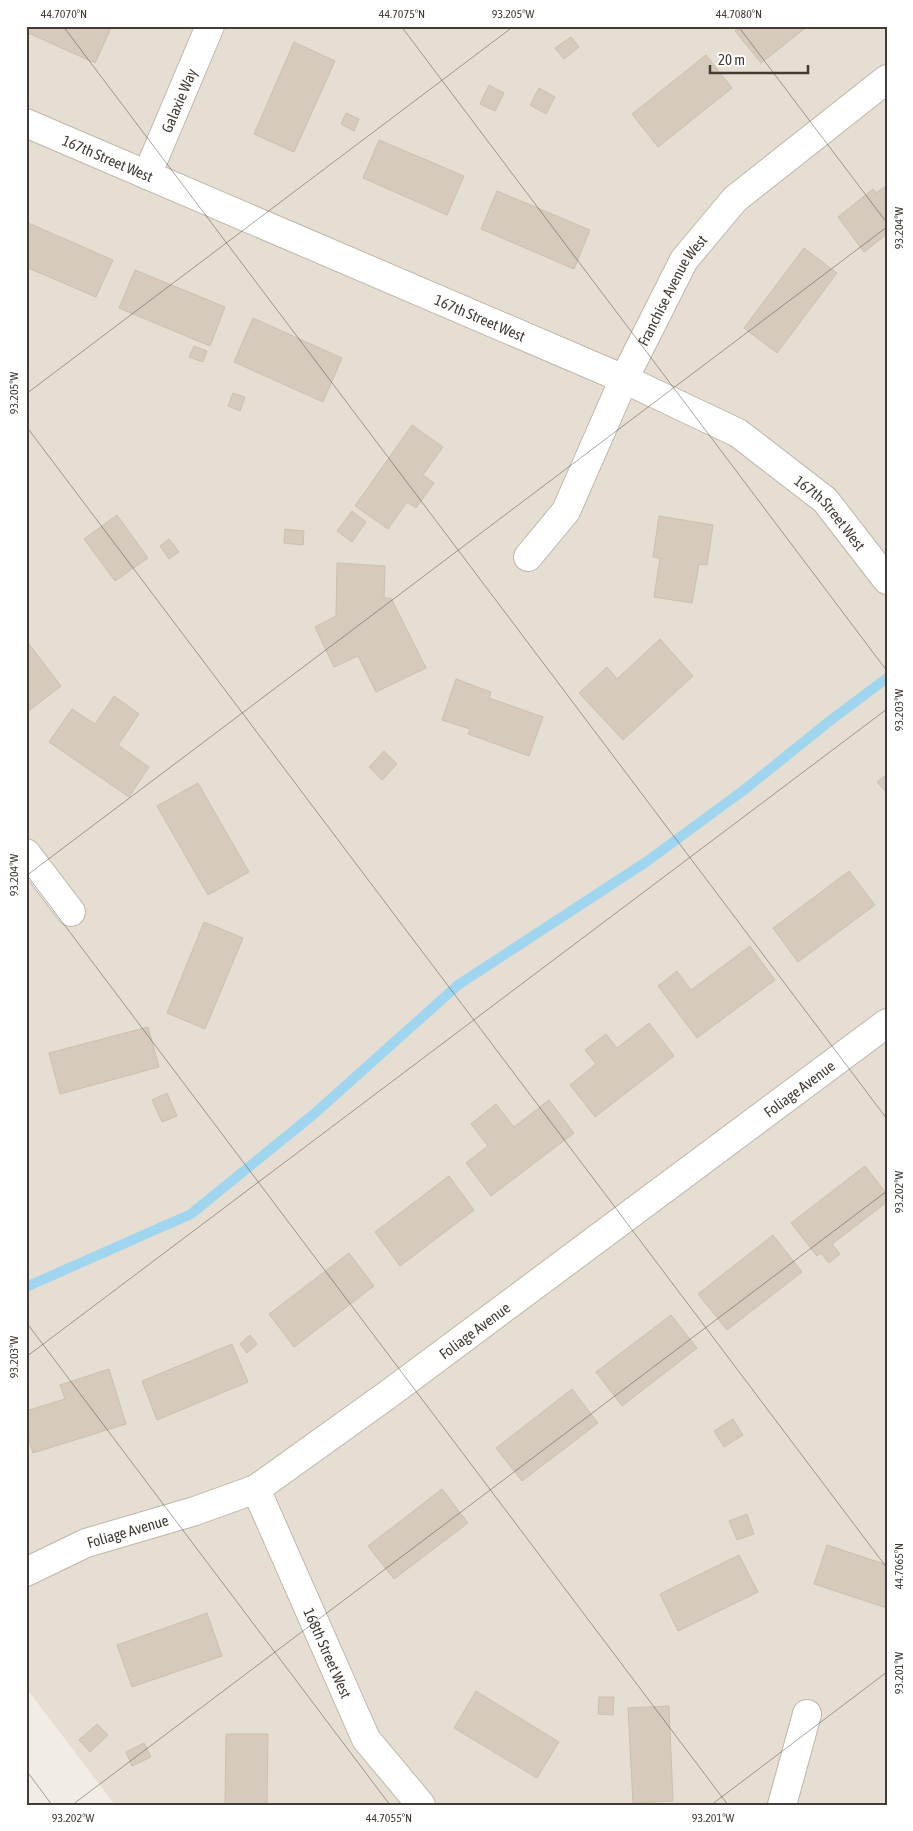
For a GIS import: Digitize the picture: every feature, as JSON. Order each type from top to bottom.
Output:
[{"type":"street","name":"Galaxie Way","points":[[147,175],[210,26]]},
{"type":"street","name":"Franchise Avenue West","points":[[528,557],[566,511],[624,378],[684,260],[735,199],[887,79]]},
{"type":"street","name":"167th Street West","points":[[26,123],[624,378],[738,433],[826,500],[887,580]]},
{"type":"street","points":[[26,853],[71,912]]},
{"type":"street","name":"Foliage Avenue","points":[[26,1572],[86,1543],[195,1511],[256,1489],[882,1036]]},
{"type":"street","name":"168th Street West","points":[[256,1489],[366,1739],[421,1805]]},
{"type":"street","points":[[782,1805],[807,1714]]},
{"type":"shaded area","points":[[26,26],[887,26],[887,1805],[115,1805],[26,1688]]},
{"type":"building","points":[[26,26],[112,26],[95,63],[26,32]]},
{"type":"building","points":[[741,26],[808,26],[761,63],[735,31]]},
{"type":"building","points":[[571,37],[579,47],[564,59],[555,48]]},
{"type":"building","points":[[294,42],[335,61],[294,152],[254,134]]},
{"type":"building","points":[[706,55],[732,88],[658,147],[632,114]]},
{"type":"building","points":[[489,85],[504,93],[495,111],[480,104]]},
{"type":"building","points":[[539,88],[555,97],[546,114],[530,105]]},
{"type":"building","points":[[346,113],[359,119],[354,131],[341,124]]},
{"type":"building","points":[[379,140],[464,176],[447,215],[363,178]]},
{"type":"building","points":[[887,185],[887,234],[864,252],[838,217],[873,189],[876,193]]},
{"type":"building","points":[[497,191],[590,230],[574,269],[481,229]]},
{"type":"building","points":[[26,222],[113,260],[96,297],[26,267]]},
{"type":"building","points":[[804,248],[837,273],[777,353],[744,328]]},
{"type":"building","points":[[135,270],[225,307],[210,346],[119,308]]},
{"type":"building","points":[[253,318],[342,358],[323,402],[234,362]]},
{"type":"building","points":[[194,346],[207,351],[203,362],[189,357]]},
{"type":"building","points":[[233,393],[245,397],[240,411],[228,406]]},
{"type":"building","points":[[412,425],[443,447],[423,475],[434,483],[416,508],[407,502],[388,529],[355,506]]},
{"type":"building","points":[[352,511],[366,522],[352,542],[337,531]]},
{"type":"building","points":[[117,515],[148,558],[115,581],[84,539]]},
{"type":"building","points":[[659,516],[713,525],[707,565],[699,564],[692,603],[654,597],[660,558],[653,557]]},
{"type":"building","points":[[285,529],[304,531],[303,545],[284,543]]},
{"type":"building","points":[[169,539],[179,552],[169,559],[160,546]]},
{"type":"building","points":[[337,563],[385,566],[384,598],[391,598],[426,668],[376,692],[358,656],[334,667],[315,627],[336,616]]},
{"type":"building","points":[[660,639],[693,676],[623,740],[579,693],[607,667],[617,679]]},
{"type":"building","points":[[26,640],[61,686],[26,713]]},
{"type":"building","points":[[456,679],[491,692],[489,698],[543,717],[529,756],[468,734],[470,729],[442,720]]},
{"type":"building","points":[[114,696],[139,714],[118,745],[149,767],[129,797],[49,742],[72,709],[95,724]]},
{"type":"building","points":[[384,751],[397,764],[382,780],[369,767]]},
{"type":"building","points":[[887,774],[887,793],[877,782]]},
{"type":"building","points":[[198,783],[249,872],[208,895],[157,806]]},
{"type":"building","points":[[849,871],[875,905],[798,962],[773,928]]},
{"type":"building","points":[[204,922],[243,938],[205,1029],[167,1013]]},
{"type":"building","points":[[750,946],[775,980],[697,1038],[658,986],[677,971],[691,990]]},
{"type":"building","points":[[649,1023],[674,1056],[595,1117],[570,1085],[596,1064],[585,1050],[606,1034],[617,1048]]},
{"type":"building","points":[[148,1027],[159,1067],[60,1094],[49,1053]]},
{"type":"building","points":[[167,1093],[177,1116],[162,1122],[152,1100]]},
{"type":"building","points":[[549,1100],[574,1133],[491,1196],[466,1163],[488,1146],[471,1124],[496,1104],[514,1127]]},
{"type":"building","points":[[865,1166],[887,1194],[887,1202],[832,1244],[840,1254],[829,1263],[821,1253],[817,1256],[791,1223]]},
{"type":"building","points":[[449,1176],[474,1210],[400,1266],[375,1232]]},
{"type":"building","points":[[773,1235],[802,1272],[727,1330],[698,1294]]},
{"type":"building","points":[[349,1253],[374,1286],[294,1347],[269,1314]]},
{"type":"building","points":[[671,1315],[697,1348],[622,1406],[596,1372]]},
{"type":"building","points":[[250,1335],[257,1344],[247,1353],[240,1344]]},
{"type":"building","points":[[232,1344],[248,1382],[157,1420],[142,1381]]},
{"type":"building","points":[[109,1369],[126,1424],[33,1453],[26,1430],[26,1411],[65,1399],[60,1385]]},
{"type":"building","points":[[572,1389],[598,1423],[522,1481],[496,1448]]},
{"type":"building","points":[[733,1419],[743,1435],[724,1447],[714,1431]]},
{"type":"building","points":[[442,1489],[468,1523],[394,1579],[368,1546]]},
{"type":"building","points":[[747,1514],[754,1534],[737,1540],[729,1521]]},
{"type":"building","points":[[827,1545],[887,1565],[887,1608],[814,1584]]},
{"type":"building","points":[[739,1555],[758,1592],[678,1631],[660,1594]]},
{"type":"building","points":[[207,1613],[222,1656],[132,1687],[117,1645]]},
{"type":"building","points":[[476,1691],[559,1742],[537,1778],[454,1728]]},
{"type":"building","points":[[599,1697],[614,1697],[613,1715],[598,1714]]},
{"type":"building","points":[[669,1706],[673,1801],[633,1803],[628,1708]]},
{"type":"building","points":[[97,1724],[108,1735],[90,1752],[79,1740]]},
{"type":"building","points":[[226,1734],[268,1734],[267,1805],[225,1805]]},
{"type":"building","points":[[144,1743],[151,1757],[132,1766],[126,1752]]},
{"type":"waterway","points":[[26,1287],[191,1214],[314,1114],[458,985],[646,862],[744,790],[887,678]]}]
